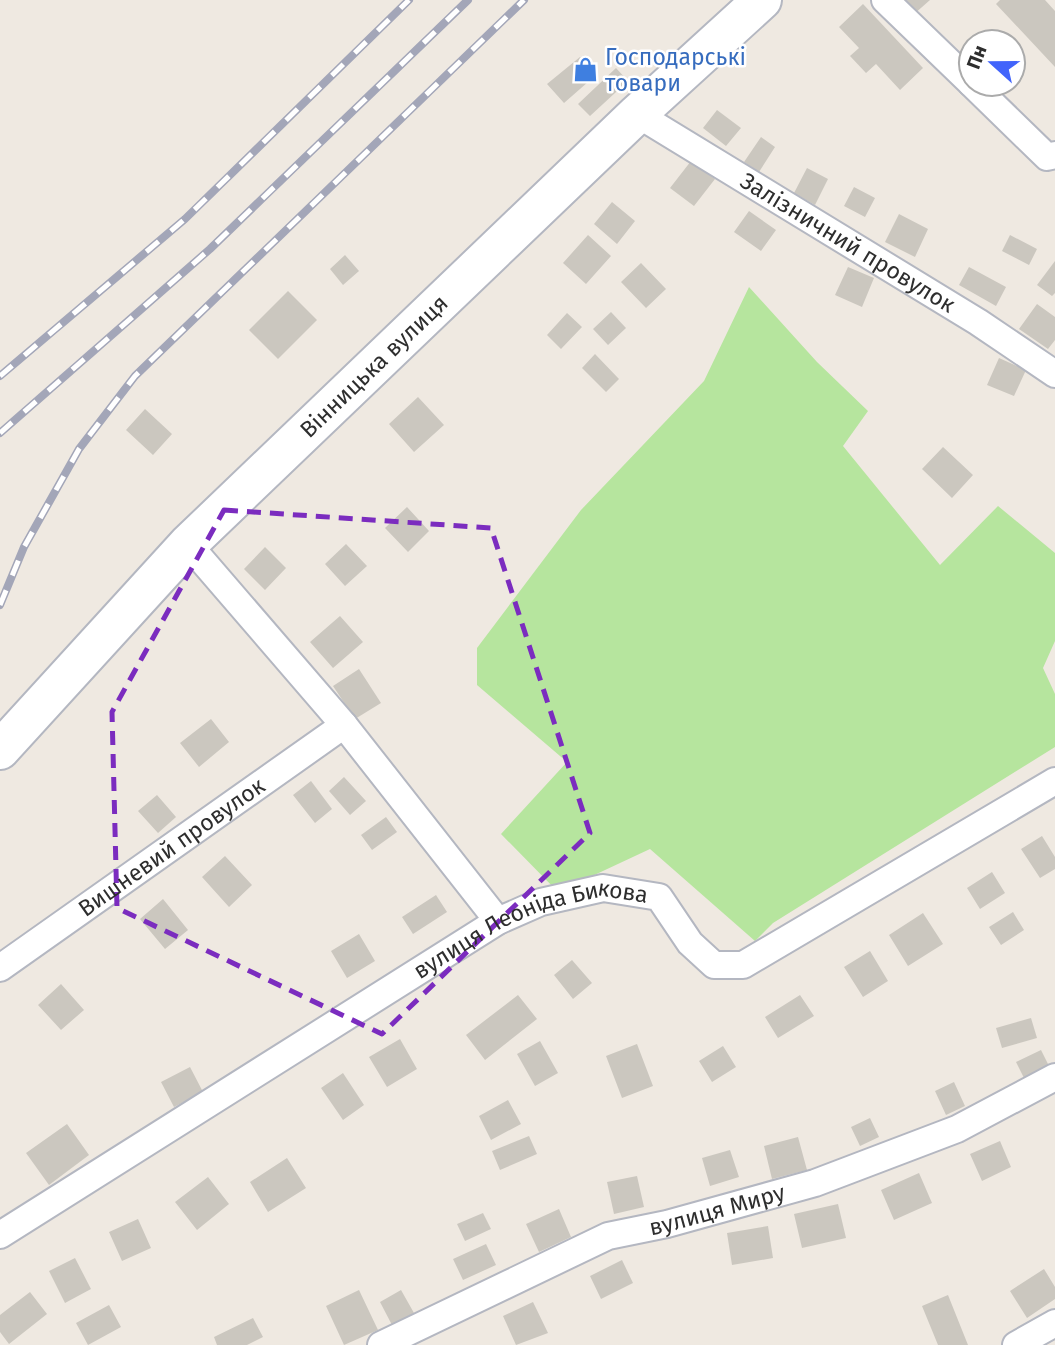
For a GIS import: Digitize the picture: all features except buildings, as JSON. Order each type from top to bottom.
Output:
[{"type":"street","name":"Вінницька вулиця","points":[[0,750],[188,544],[637,114],[762,0]]},
{"type":"street","points":[[885,0],[957,70]]},
{"type":"street","points":[[987,98],[1051,156]]},
{"type":"street","name":"Залізничний провулок","points":[[637,114],[978,322],[1055,374]]},
{"type":"street","points":[[188,544],[344,725],[498,921]]},
{"type":"street","name":"Вишневий провулок","points":[[0,968],[344,725]]},
{"type":"street","name":"вулиця Леоніда Бикова","points":[[0,1236],[498,921],[541,902],[603,888],[659,897],[690,943],[714,965],[743,965],[1055,781]]},
{"type":"street","name":"вулиця Миру","points":[[381,1345],[608,1236],[667,1224],[815,1183],[957,1129],[1055,1077]]},
{"type":"street","points":[[1016,1345],[1055,1323]]},
{"type":"highlighted area","points":[[224,510],[491,528],[590,833],[382,1034],[117,908],[112,712]]},
{"type":"green space","points":[[749,287],[817,362],[868,411],[843,446],[940,565],[998,506],[1055,553],[1055,641],[1043,668],[1055,694],[1055,747],[773,923],[755,941],[650,849],[558,892],[501,834],[567,762],[477,685],[477,648],[581,510],[704,381]]},
{"type":"railway","points":[[0,376],[185,219],[409,0]]},
{"type":"railway","points":[[0,433],[210,249],[468,0]]},
{"type":"railway","points":[[0,605],[24,547],[79,449],[135,376],[524,0]]},
{"type":"place","name":"Господарські товари","points":[[585,70]]}]
